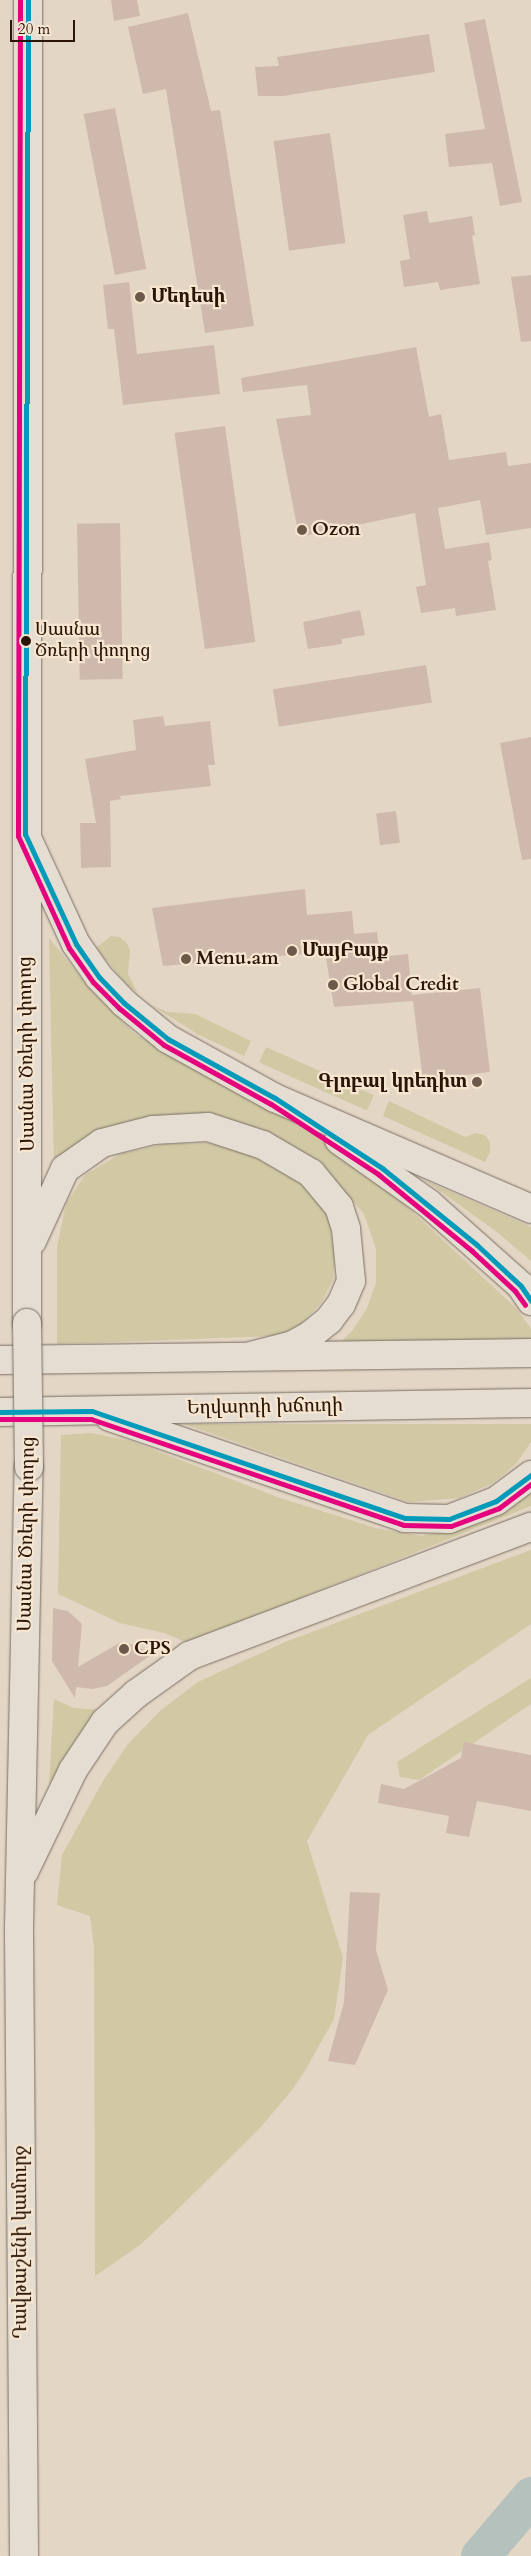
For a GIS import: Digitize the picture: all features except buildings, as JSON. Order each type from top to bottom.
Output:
[{"type":"main road","name":"Սասնա Ծռերի փողոց","points":[[19,1927],[29,1468],[25,834],[28,0]]},
{"type":"main road","points":[[25,834],[76,944],[99,977],[124,1003],[168,1039],[275,1098],[531,1209]]},
{"type":"main road","points":[[275,1098],[428,1203],[526,1293]]},
{"type":"main road","points":[[29,1246],[65,1169],[102,1144],[154,1130],[208,1127],[263,1145],[311,1173],[338,1207],[346,1229],[351,1281],[341,1304],[329,1320],[309,1336],[292,1345],[251,1356]]},
{"type":"main road","points":[[0,1360],[531,1353]]},
{"type":"main road","name":"Եղվարդի խճուղի","points":[[0,1412],[531,1403]]},
{"type":"main road","points":[[92,1410],[405,1518],[449,1519],[496,1500],[531,1475]]},
{"type":"main road","points":[[21,1879],[73,1770],[105,1722],[136,1694],[189,1656],[531,1527]]},
{"type":"main road","name":"Դավթաշենի կամուրջ","points":[[19,1927],[24,2556]]},
{"type":"shaded area","points":[[111,936],[119,937],[127,943],[130,951],[128,974],[137,992],[127,985],[96,948]]},
{"type":"shaded area","points":[[49,938],[92,991],[135,1034],[312,1133],[403,1203],[516,1308],[531,1329],[531,1345],[339,1344],[353,1330],[367,1308],[376,1283],[376,1249],[364,1214],[322,1165],[268,1134],[219,1119],[54,1166]]},
{"type":"shaded area","points":[[151,1005],[168,1012],[195,1014],[251,1041],[244,1056],[199,1035]]},
{"type":"shaded area","points":[[266,1047],[374,1095],[367,1111],[259,1063]]},
{"type":"shaded area","points":[[389,1101],[465,1137],[476,1133],[485,1135],[490,1142],[490,1152],[485,1162],[383,1116]]},
{"type":"shaded area","points":[[208,1143],[240,1149],[294,1176],[311,1192],[329,1217],[335,1259],[333,1280],[321,1303],[298,1327],[274,1336],[57,1344],[57,1247],[66,1204],[85,1175],[120,1154],[164,1144]]},
{"type":"shaded area","points":[[426,1181],[531,1227],[531,1261],[497,1232]]},
{"type":"shaded area","points":[[184,1424],[531,1424],[531,1442],[516,1464],[493,1483],[459,1498],[409,1502]]},
{"type":"shaded area","points":[[91,1433],[131,1441],[280,1498],[376,1528],[421,1536],[465,1527],[503,1513],[531,1492],[531,1506],[188,1643],[164,1633],[120,1623],[58,1594],[61,1435]]},
{"type":"shaded area","points":[[531,1550],[531,1624],[368,1735],[307,1841],[343,1958],[334,2019],[306,2069],[292,2090],[260,2128],[172,2215],[140,2245],[95,2276],[94,1947],[90,1916],[57,1905],[62,1855],[103,1781],[128,1744],[161,1710],[198,1682],[285,1642]]},
{"type":"shaded area","points":[[531,1678],[531,1704],[419,1780],[400,1777],[397,1762]]},
{"type":"shaded area","points":[[54,1699],[74,1708],[100,1710],[80,1733],[49,1784]]},
{"type":"waterway","points":[[480,2556],[531,2496]]},
{"type":"transit line","points":[[20,0],[18,836],[69,948],[93,982],[119,1008],[164,1045],[271,1104],[378,1174],[472,1251],[515,1291],[525,1305]]},
{"type":"transit line","points":[[28,0],[25,834],[76,944],[99,977],[124,1003],[168,1039],[275,1098],[382,1168],[477,1245],[521,1286],[531,1301]]},
{"type":"transit line","points":[[0,1412],[92,1411],[405,1518],[449,1519],[496,1501],[531,1475]]},
{"type":"transit line","points":[[0,1419],[91,1419],[404,1525],[451,1526],[499,1508],[531,1484]]},
{"type":"place","name":"Մեդեսի","points":[[140,297]]},
{"type":"place","name":"Ozon","points":[[302,530]]},
{"type":"place","name":"Սասնա Ծռերի փողոց","points":[[26,641]]},
{"type":"place","name":"ՄայԲայք","points":[[292,951]]},
{"type":"place","name":"Menu.am","points":[[186,959]]},
{"type":"place","name":"Global Credit","points":[[333,985]]},
{"type":"place","name":"Գլոբալ կրեդիտ","points":[[477,1082]]},
{"type":"place","name":"CPS","points":[[124,1649]]}]
